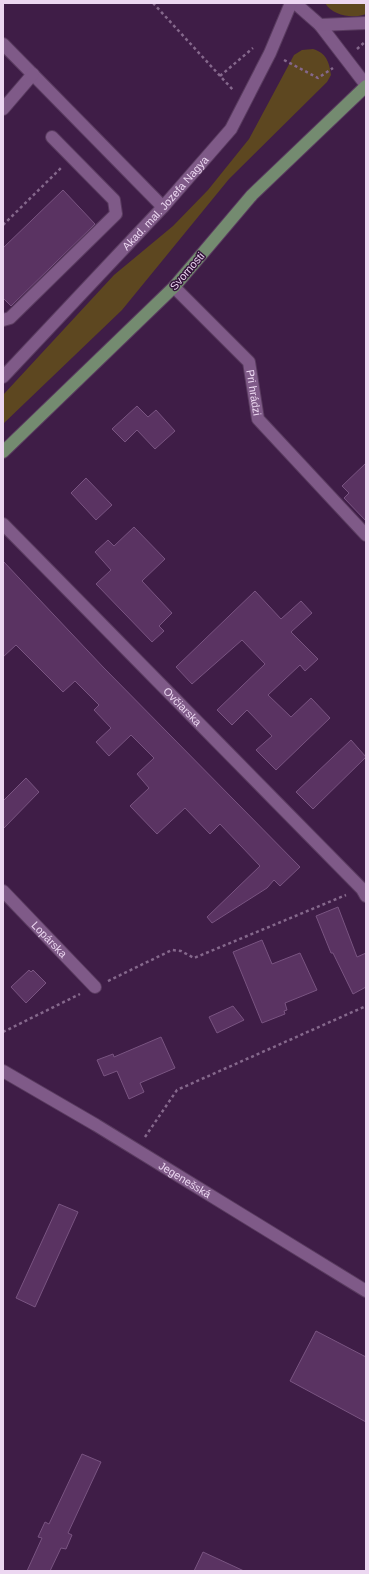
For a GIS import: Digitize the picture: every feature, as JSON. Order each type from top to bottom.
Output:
[{"type":"main road","name":"Svornosti","points":[[3,452],[174,287],[252,195],[366,85]]},
{"type":"street","name":"Akad. mal. Jozefa Nagya","points":[[3,378],[163,207],[231,129],[270,53],[291,3]]},
{"type":"street","points":[[295,3],[320,25],[366,85]]},
{"type":"street","points":[[320,25],[366,23]]},
{"type":"street","points":[[3,44],[163,207]]},
{"type":"street","points":[[3,109],[33,74]]},
{"type":"street","points":[[3,320],[10,318],[116,214],[114,200],[52,137]]},
{"type":"street","name":"Pri hrádzi","points":[[174,287],[249,362],[258,419],[366,535]]},
{"type":"street","name":"Ovčiarska","points":[[3,524],[365,891]]},
{"type":"street","name":"Lopárska","points":[[3,892],[95,987]]},
{"type":"street","name":"Jegenešská","points":[[3,1071],[136,1149],[366,1291]]},
{"type":"path","points":[[153,3],[234,90]]},
{"type":"path","points":[[220,76],[256,46],[318,78],[346,58],[366,41]]},
{"type":"path","points":[[3,225],[71,157]]},
{"type":"path","points":[[3,1032],[172,950],[182,951],[194,958],[365,891]]},
{"type":"path","points":[[136,1149],[177,1090],[366,1006]]},
{"type":"shaded area","points":[[325,3],[366,3],[366,14],[349,16],[338,14]]},
{"type":"shaded area","points":[[313,49],[324,55],[328,62],[331,75],[327,82],[229,179],[122,310],[3,424],[3,395],[114,275],[173,226],[208,190],[249,139],[294,55],[302,50]]},
{"type":"building","points":[[63,190],[95,224],[11,306],[3,298],[3,248]]},
{"type":"building","points":[[137,406],[148,417],[156,410],[175,431],[155,449],[137,430],[125,442],[112,429]]},
{"type":"building","points":[[366,463],[366,521],[344,498],[349,493],[342,486]]},
{"type":"building","points":[[86,478],[112,505],[96,520],[71,493]]},
{"type":"building","points":[[134,527],[165,559],[142,581],[172,613],[159,626],[164,631],[152,642],[96,584],[111,570],[95,552],[108,540],[114,546]]},
{"type":"building","points":[[3,561],[104,668],[300,867],[280,886],[274,880],[267,888],[212,923],[207,917],[260,866],[220,824],[210,834],[185,808],[157,834],[130,806],[149,788],[137,774],[154,758],[131,735],[109,756],[96,742],[111,728],[94,710],[99,705],[75,681],[63,692],[16,645],[3,657]]},
{"type":"building","points":[[255,591],[281,619],[301,601],[312,613],[291,632],[318,659],[305,671],[300,665],[268,695],[291,717],[311,698],[330,718],[276,770],[256,750],[272,736],[247,710],[232,725],[217,710],[265,664],[242,640],[192,684],[176,667]]},
{"type":"building","points":[[351,740],[366,757],[313,809],[296,792]]},
{"type":"building","points":[[26,778],[39,792],[3,829],[3,801]]},
{"type":"building","points":[[338,907],[357,957],[366,953],[366,987],[353,994],[333,953],[331,953],[316,916]]},
{"type":"building","points":[[262,940],[272,964],[300,953],[317,990],[285,1003],[287,1010],[284,1011],[285,1014],[262,1023],[233,952]]},
{"type":"building","points":[[29,970],[31,972],[33,970],[46,983],[26,1003],[11,987]]},
{"type":"building","points":[[233,1006],[244,1020],[217,1033],[209,1017]]},
{"type":"building","points":[[161,1037],[175,1068],[140,1083],[144,1092],[129,1099],[117,1071],[104,1076],[97,1060],[113,1054],[114,1057]]},
{"type":"building","points":[[59,1204],[78,1212],[35,1307],[16,1298]]},
{"type":"building","points":[[316,1331],[366,1357],[366,1422],[290,1381]]},
{"type":"building","points":[[82,1454],[101,1462],[68,1533],[72,1535],[66,1549],[61,1548],[50,1571],[27,1571],[42,1538],[38,1537],[45,1522],[49,1524]]},
{"type":"building","points":[[203,1552],[244,1571],[194,1571]]}]
